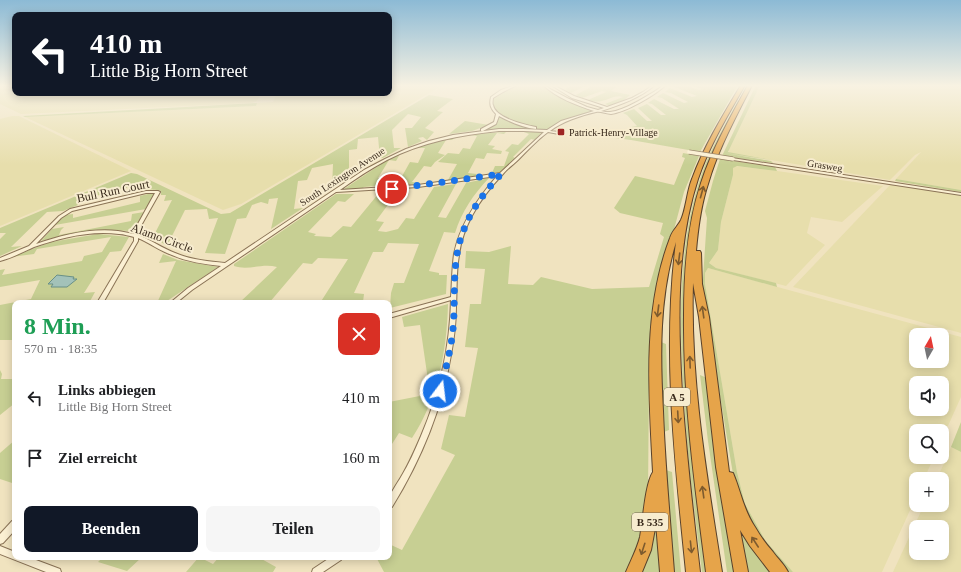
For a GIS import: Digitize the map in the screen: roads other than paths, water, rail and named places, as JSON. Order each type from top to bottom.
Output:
[{"type":"highway","name":"A 5","points":[[694,572],[682,469],[676,377],[674,312],[678,259],[689,201],[702,163],[729,112]]},
{"type":"highway","name":"A 5","points":[[714,572],[700,469],[691,378],[688,314],[690,261],[701,195],[712,161],[737,112]]},
{"type":"highway","name":"A 5","points":[[667,572],[659,469],[656,386],[657,323],[660,296],[668,260],[677,228],[684,221]]},
{"type":"highway","name":"A 5","points":[[694,230],[697,244],[696,262],[698,284],[704,317],[722,467],[741,572]]},
{"type":"highway","name":"A 5","points":[[722,467],[732,485],[737,506],[747,528],[756,544],[780,572]]},
{"type":"highway","name":"B 535","points":[[634,572],[648,533],[653,493],[659,469]]},
{"type":"street","points":[[392,500],[413,460],[428,425],[440,391],[453,328],[456,258],[462,233],[475,206],[501,174],[547,131],[562,122],[598,112]]},
{"type":"street","points":[[603,112],[610,113],[613,112]]},
{"type":"street","points":[[476,132],[495,124],[498,114],[516,123],[558,133]]},
{"type":"street","name":"South Lexington Avenue","points":[[177,300],[226,265],[383,160],[410,148],[434,140],[476,132],[517,130],[547,131]]},
{"type":"street","name":"Grasweg","points":[[688,152],[961,194]]},
{"type":"street","points":[[335,192],[418,186],[501,174]]},
{"type":"street","name":"Bull Run Court","points":[[32,246],[60,217],[71,210],[146,192],[158,192],[136,231],[136,241],[102,300]]},
{"type":"street","name":"Alamo Circle","points":[[0,260],[32,246],[65,237],[91,233],[115,233],[136,236],[182,258],[226,265]]},
{"type":"street","points":[[392,315],[454,298]]},
{"type":"street","points":[[0,540],[12,527]]},
{"type":"street","points":[[0,550],[12,555]]},
{"type":"street","points":[[24,560],[57,572]]},
{"type":"street","points":[[316,572],[334,560]]},
{"type":"water","points":[[57,275],[74,277],[73,279],[77,279],[67,287],[51,287],[53,284],[48,284]]},
{"type":"place","name":"Patrick-Henry-Village","points":[[561,132]]}]
